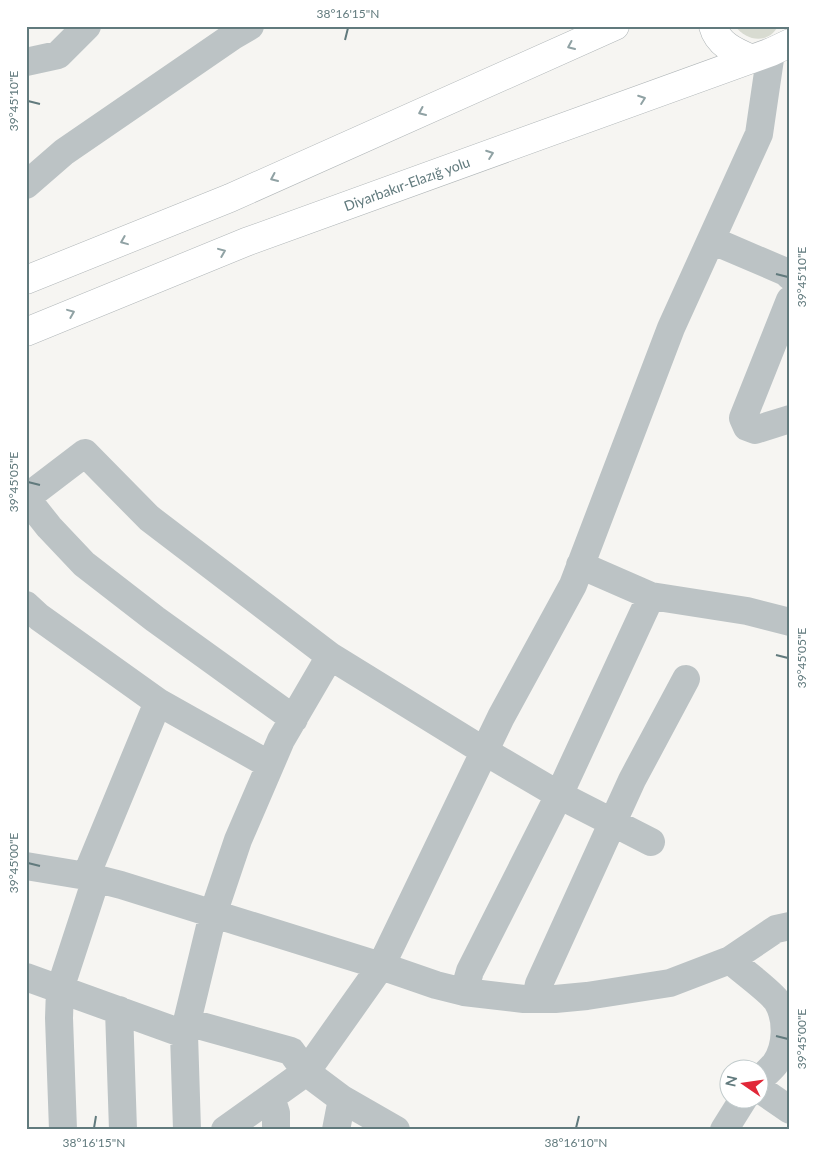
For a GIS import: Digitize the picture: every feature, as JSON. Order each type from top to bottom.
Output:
[{"type":"highway","points":[[26,280],[230,198],[615,26]]},
{"type":"highway","points":[[713,26],[721,41],[732,50],[777,47]]},
{"type":"highway","name":"Diyarbakır-Elazığ yolu","points":[[26,332],[246,242],[777,47]]},
{"type":"street","points":[[26,62],[58,55],[87,26]]},
{"type":"street","points":[[26,185],[64,152],[250,26]]},
{"type":"street","points":[[225,1130],[306,1072],[381,966],[484,751],[573,585],[671,328],[759,134],[777,47]]},
{"type":"street","points":[[711,240],[786,272],[790,276]]},
{"type":"street","points":[[790,300],[743,418],[747,427],[755,430],[790,419]]},
{"type":"street","points":[[294,718],[155,619],[84,564],[49,527],[26,498],[85,453],[149,518],[330,656],[559,795],[651,842]]},
{"type":"street","points":[[580,566],[651,596],[747,611],[790,622]]},
{"type":"street","points":[[464,992],[470,971],[559,795],[651,596]]},
{"type":"street","points":[[26,605],[158,702],[270,765]]},
{"type":"street","points":[[187,1130],[186,1028],[213,914],[238,840],[281,740],[330,656]]},
{"type":"street","points":[[536,998],[540,984],[632,780],[686,679]]},
{"type":"street","points":[[63,1130],[59,1018],[60,989],[91,878],[158,702]]},
{"type":"street","points":[[26,866],[91,878],[213,914],[418,979],[464,992],[492,996],[536,998],[587,996],[670,983],[730,960],[776,929],[790,926]]},
{"type":"street","points":[[730,960],[776,1000],[784,1017],[784,1040],[781,1052],[775,1064],[768,1071]]},
{"type":"street","points":[[26,977],[119,1010],[186,1028],[291,1051],[306,1072],[342,1099],[396,1130]]},
{"type":"street","points":[[119,1010],[123,1130]]},
{"type":"street","points":[[768,1095],[790,1110]]},
{"type":"street","points":[[271,1097],[276,1113],[276,1130]]},
{"type":"street","points":[[336,1130],[342,1099]]},
{"type":"street","points":[[724,1130],[738,1108]]},
{"type":"shaded area","points":[[735,26],[778,26],[769,36],[757,39],[745,35]]}]
